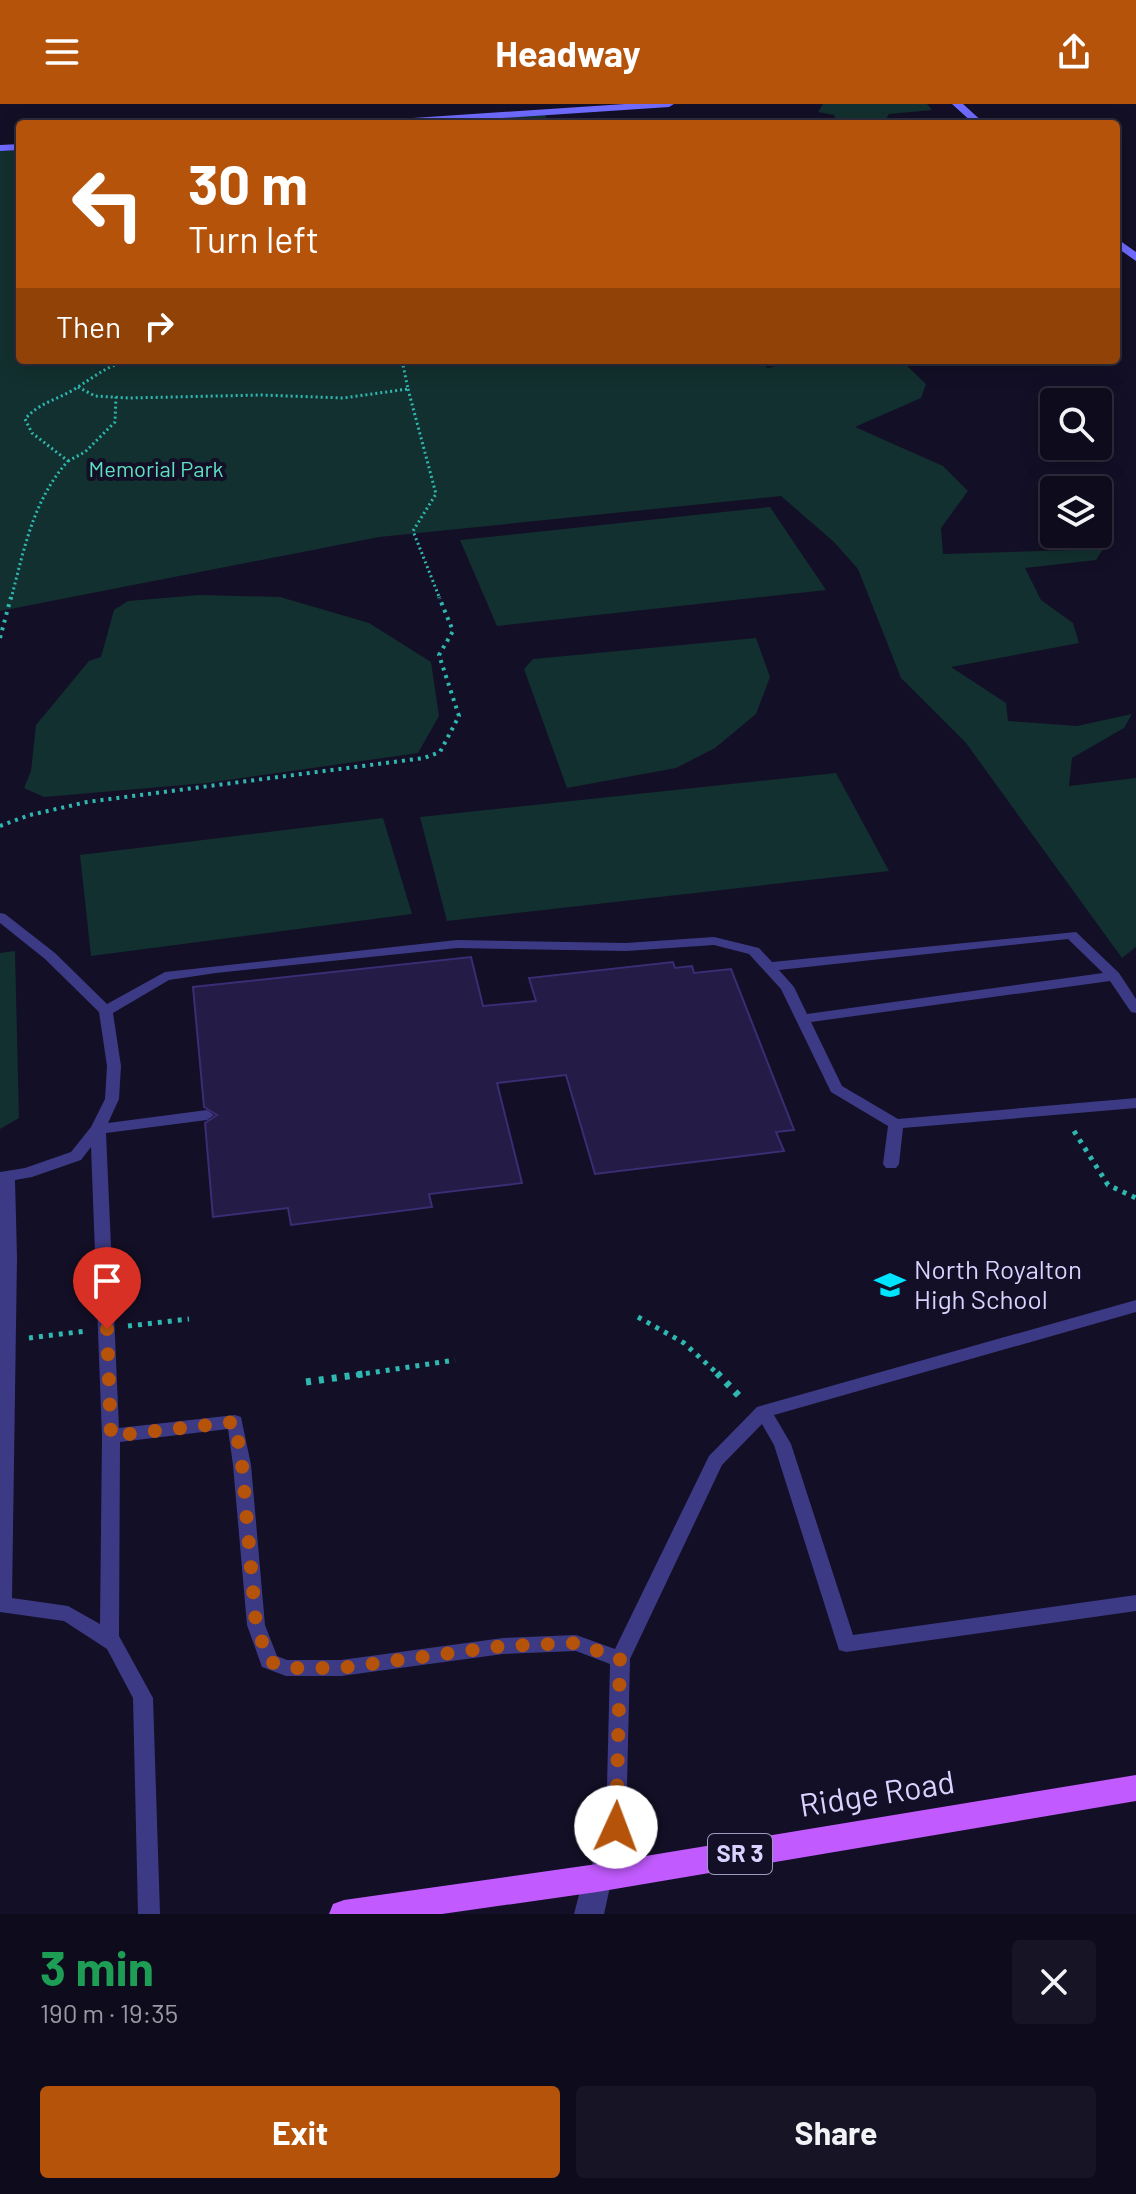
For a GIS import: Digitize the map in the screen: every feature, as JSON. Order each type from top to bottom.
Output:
[{"type":"main road","points":[[428,120],[669,104]]},
{"type":"main road","points":[[957,104],[975,120]]},
{"type":"main road","points":[[1120,244],[1136,258]]},
{"type":"main road","name":"Ridge Road","points":[[344,1914],[597,1878],[1136,1788]]},
{"type":"street","points":[[589,1914],[597,1878]]},
{"type":"lane","points":[[0,917],[50,956],[106,1011],[114,1066],[112,1099],[98,1129],[76,1156],[27,1173],[4,1176],[9,1257],[2,1604],[68,1614],[114,1643],[143,1698],[149,1914]]},
{"type":"lane","points":[[768,967],[1071,935],[1114,976],[1136,1009]]},
{"type":"lane","points":[[106,1011],[165,976],[457,944],[626,947],[714,941],[754,951],[787,987],[836,1089],[896,1124],[1136,1103]]},
{"type":"lane","points":[[802,1019],[1114,976]]},
{"type":"lane","points":[[98,1129],[207,1115]]},
{"type":"lane","points":[[891,1164],[896,1124]]},
{"type":"lane","points":[[98,1129],[111,1436],[109,1640]]},
{"type":"lane","points":[[597,1878],[616,1827],[620,1659],[715,1461],[763,1412],[1136,1306]]},
{"type":"lane","points":[[763,1412],[782,1444],[846,1644],[1136,1603]]},
{"type":"lane","points":[[111,1436],[235,1422],[242,1465],[256,1625],[269,1661],[286,1668],[341,1668],[503,1646],[576,1643],[620,1659]]},
{"type":"path","points":[[68,461],[32,433],[25,419],[35,405],[78,387],[87,376],[112,364]]},
{"type":"path","points":[[0,826],[30,815],[87,802],[424,758],[440,752],[459,716],[439,655],[453,631],[413,531],[436,494],[403,364]]},
{"type":"path","points":[[78,387],[95,396],[116,397],[343,398],[408,389]]},
{"type":"path","points":[[0,638],[34,515],[51,480],[68,461],[94,445],[115,422],[116,397]]},
{"type":"path","points":[[1074,1131],[1108,1185],[1136,1198]]},
{"type":"path","points":[[638,1317],[671,1333],[699,1353],[743,1400]]},
{"type":"path","points":[[306,1382],[455,1360]]},
{"type":"green space","points":[[823,104],[927,104],[932,110],[889,114],[887,120],[836,120],[834,115],[818,112]]},
{"type":"green space","points":[[545,115],[548,120],[469,120]]},
{"type":"green space","name":"Memorial Park","points":[[16,150],[16,364],[762,364],[768,368],[782,364],[905,364],[926,384],[921,398],[855,427],[943,466],[968,491],[941,528],[943,554],[1103,549],[1096,560],[1025,568],[1041,600],[1073,623],[1079,643],[951,667],[1006,703],[1008,721],[1077,726],[1132,714],[1124,728],[1072,758],[1069,786],[1136,778],[1136,947],[1122,958],[966,743],[901,678],[858,569],[834,542],[781,496],[379,537],[0,611],[0,151]]},
{"type":"green space","points":[[770,507],[826,590],[497,626],[460,540]]},
{"type":"green space","points":[[200,595],[280,597],[369,623],[431,662],[439,716],[418,753],[207,783],[44,797],[24,788],[31,771],[36,725],[89,661],[101,657],[114,610],[128,601]]},
{"type":"green space","points":[[756,638],[770,677],[756,714],[715,748],[676,768],[567,788],[524,669],[533,659]]},
{"type":"green space","points":[[836,773],[889,871],[447,921],[420,817]]},
{"type":"green space","points":[[383,818],[412,914],[91,956],[80,855]]},
{"type":"green space","points":[[15,951],[19,1118],[0,1129],[0,953]]},
{"type":"building","points":[[471,957],[483,1006],[536,1001],[529,978],[673,962],[675,968],[692,966],[694,973],[731,969],[794,1130],[776,1132],[784,1151],[595,1174],[566,1075],[497,1083],[522,1183],[429,1194],[432,1207],[291,1225],[288,1208],[213,1217],[205,1123],[217,1115],[204,1107],[193,987]]},
{"type":"place","name":"North Royalton High School","points":[[890,1285]]},
{"type":"route","points":[[107,1329],[111,1436],[235,1422],[242,1465],[256,1625],[269,1661],[286,1668],[341,1668],[503,1646],[576,1643],[620,1659],[616,1827]]}]
